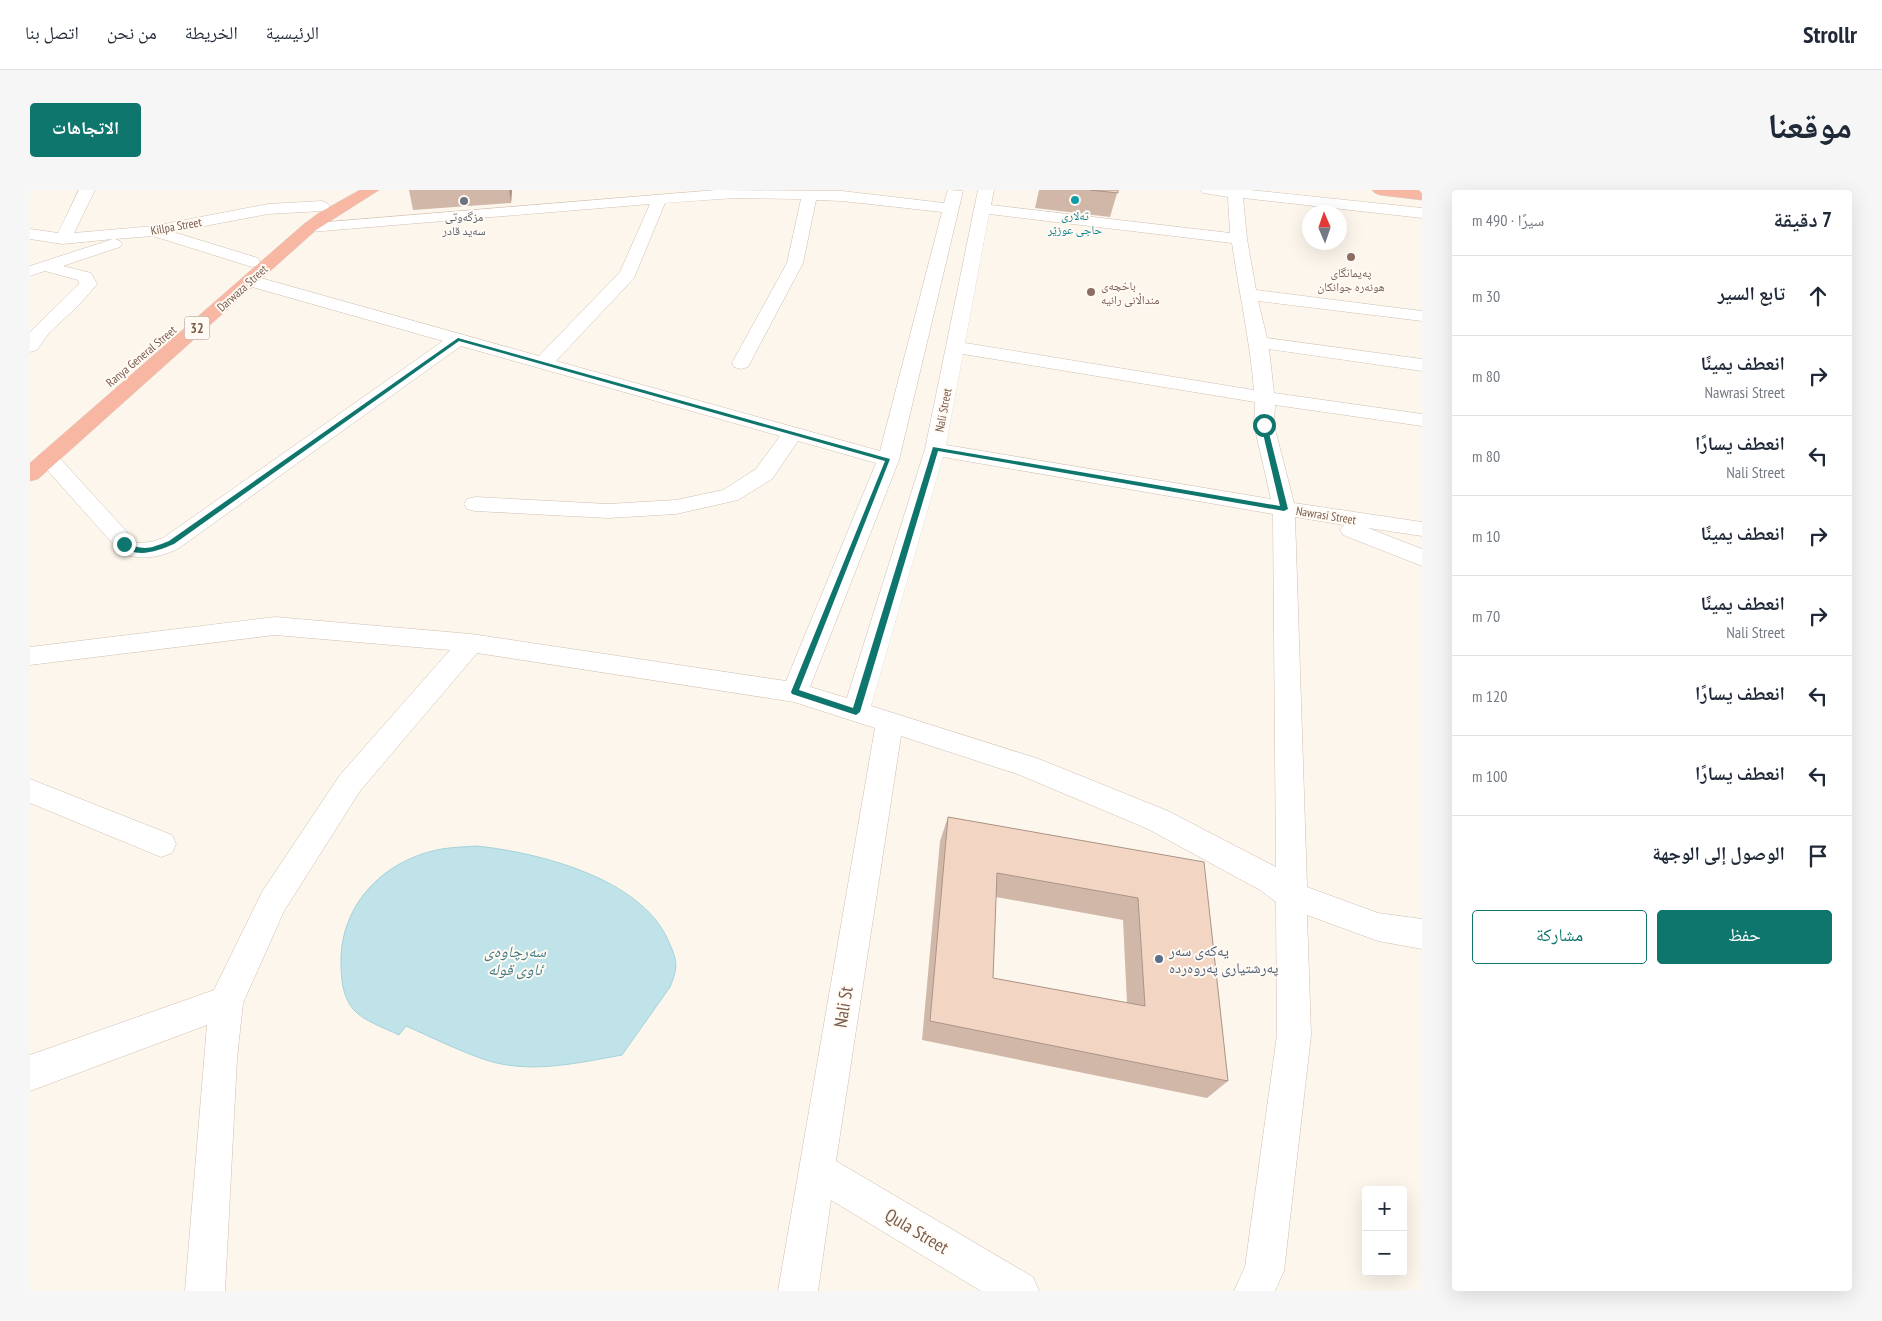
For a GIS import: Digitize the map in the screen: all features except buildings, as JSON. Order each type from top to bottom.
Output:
[{"type":"highway","name":"Ranya General Street","points":[[52,432],[251,272],[297,224],[347,190]]},
{"type":"highway","name":"Darwaza Street","points":[[30,474],[251,272],[325,216],[371,190]]},
{"type":"highway","points":[[1380,190],[1422,195]]},
{"type":"street","points":[[63,238],[87,190]]},
{"type":"street","points":[[1208,190],[1422,213]]},
{"type":"street","points":[[310,227],[735,193],[953,199],[888,460],[795,692]]},
{"type":"street","points":[[1235,193],[1239,239],[1248,294],[1259,342],[1265,398],[1264,425],[1295,510],[1292,896],[1294,1035],[1264,1271],[1254,1291]]},
{"type":"street","points":[[741,363],[795,263],[810,194]]},
{"type":"street","points":[[242,214],[244,198]]},
{"type":"street","points":[[543,363],[628,274],[660,198]]},
{"type":"street","points":[[984,200],[1239,239]]},
{"type":"street","name":"Nali Street","points":[[856,712],[935,449],[984,200]]},
{"type":"street","name":"Killpa Street","points":[[30,234],[63,238],[154,231],[268,209],[322,206]]},
{"type":"street","points":[[30,271],[48,267],[154,231],[251,272],[458,340],[888,460]]},
{"type":"street","points":[[30,346],[38,331],[79,296],[88,284],[85,277],[48,267]]},
{"type":"street","points":[[1248,294],[1422,316]]},
{"type":"street","points":[[48,458],[130,549],[150,551],[161,548],[171,543],[458,340]]},
{"type":"street","points":[[1259,342],[1422,365]]},
{"type":"street","points":[[955,347],[1265,398],[1422,420]]},
{"type":"street","points":[[475,504],[608,511],[676,507],[730,495],[764,474],[793,433]]},
{"type":"street","name":"Nawrasi Street","points":[[935,449],[1295,510],[1422,529]]},
{"type":"street","points":[[1295,510],[1422,558]]},
{"type":"street","points":[[30,656],[275,626],[471,643],[795,692],[1029,768],[1158,820],[1271,880],[1292,896],[1378,927],[1422,934]]},
{"type":"street","points":[[205,1291],[220,1058],[226,1002],[273,902],[350,784],[471,643]]},
{"type":"street","name":"Nali St","points":[[798,1291],[889,723]]},
{"type":"street","points":[[30,791],[161,844]]},
{"type":"street","points":[[30,1073],[226,1002]]},
{"type":"street","name":"Qula Street","points":[[816,1170],[1019,1291]]},
{"type":"water","name":"سەرچاوەی ئاوی قولە","points":[[476,846],[528,854],[585,872],[635,900],[654,918],[668,940],[673,953],[676,963],[675,974],[670,987],[622,1055],[552,1066],[535,1067],[500,1064],[464,1052],[406,1026],[399,1035],[362,1017],[349,1004],[342,980],[343,940],[349,920],[358,903],[370,887],[402,863],[421,854],[446,848]]},
{"type":"place","name":"تەلاری حاجی عوزێر","points":[[1075,200]]},
{"type":"place","name":"مزگەوتی سەید قادر","points":[[464,201]]},
{"type":"place","name":"پەیمانگای هونەرە جوانکان","points":[[1351,257]]},
{"type":"place","name":"باخچەی منداڵانی رانیە","points":[[1091,292]]},
{"type":"place","name":"یەکەی سەر پەرشتیاری پەروەردە","points":[[1159,959]]},
{"type":"route","points":[[124,544],[130,549],[150,551],[171,543],[458,340],[888,460],[795,692],[856,712],[935,449],[1284,509],[1264,425]]}]
